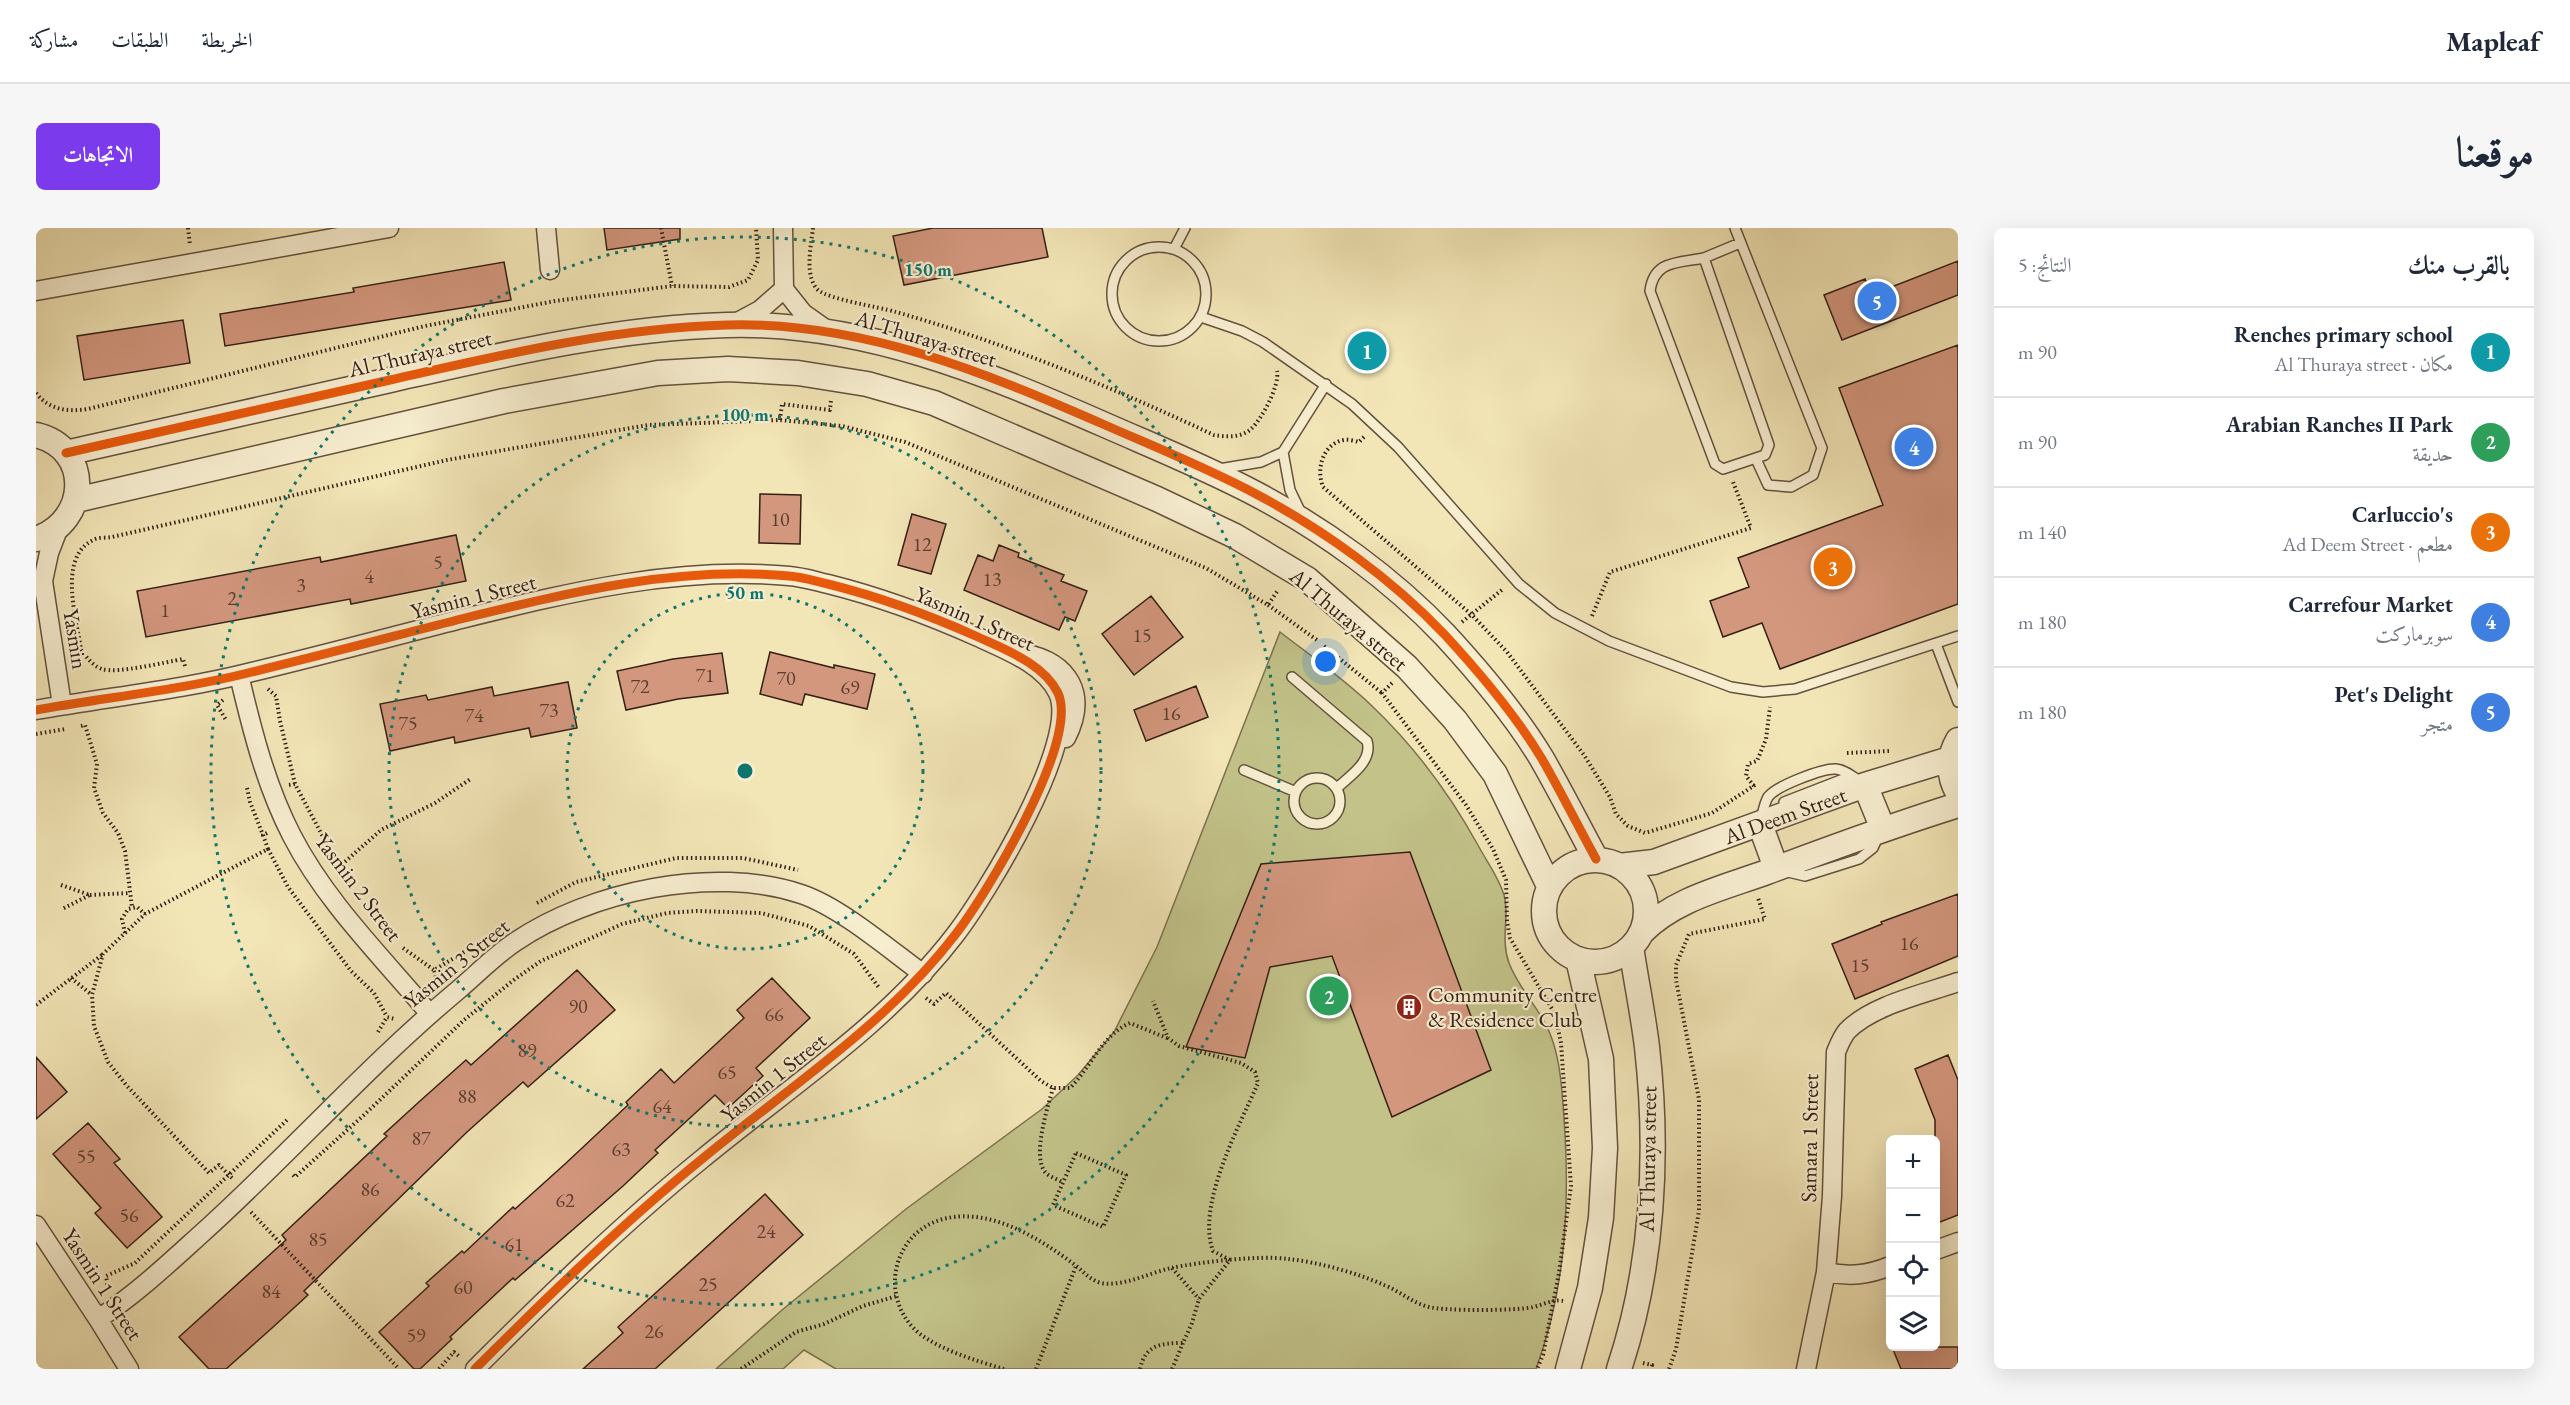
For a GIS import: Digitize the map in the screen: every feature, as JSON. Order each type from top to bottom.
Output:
[{"type":"street","points":[[36,291],[307,235],[389,228]]},
{"type":"street","points":[[546,228],[550,270]]},
{"type":"street","points":[[783,228],[784,289],[803,313],[829,331]]},
{"type":"street","points":[[731,325],[760,310],[784,289]]},
{"type":"street","name":"Al Thuraya street","points":[[66,453],[495,356],[643,330],[731,325],[829,331],[870,339],[944,361],[1022,389],[1206,469],[1258,495],[1310,527],[1379,575],[1443,633],[1494,691],[1540,755],[1596,859]]},
{"type":"street","name":"Al Thuraya street","points":[[76,500],[504,400],[658,373],[728,369],[798,373],[867,384],[934,403],[999,430],[1215,526],[1307,579],[1407,667],[1455,720],[1495,774],[1549,886]]},
{"type":"street","points":[[36,539],[59,528],[70,515],[76,500],[78,484],[74,468],[66,453],[54,442],[37,434]]},
{"type":"street","name":"Yasmin","points":[[59,528],[39,574],[62,705]]},
{"type":"street","name":"Yasmin 1 Street","points":[[36,710],[244,674],[566,593],[643,580],[715,573],[794,576],[867,594],[933,617],[1006,650],[1052,662],[1065,674],[1074,689],[1077,706],[1073,724],[1051,759],[1019,831],[985,892],[957,933],[911,986],[868,1026],[700,1161],[631,1220],[475,1369]]},
{"type":"street","name":"Yasmin 2 Street","points":[[244,674],[263,768],[286,823],[316,877],[429,1013]]},
{"type":"street","points":[[1954,749],[1951,775],[1958,793]]},
{"type":"street","name":"Al Deem Street","points":[[1619,866],[1654,862],[1858,781],[1954,749]]},
{"type":"street","points":[[1858,781],[1879,835]]},
{"type":"street","name":"Al Deem Street","points":[[1636,940],[1670,910],[1751,878],[1781,870],[1958,805]]},
{"type":"street","points":[[1762,818],[1781,870]]},
{"type":"street","points":[[1596,859],[1619,866],[1632,875],[1641,888],[1646,903],[1646,919],[1636,940],[1619,956],[1606,961],[1592,962],[1578,959],[1563,951],[1551,937],[1544,921],[1544,903],[1549,886],[1561,871],[1578,862],[1596,859]]},
{"type":"street","name":"Yasmin 3 Street","points":[[105,1314],[247,1202],[281,1160],[429,1013],[515,942],[562,916],[616,896],[661,886],[711,883],[754,884],[802,894],[847,918],[911,986]]},
{"type":"street","name":"Al Thuraya street","points":[[1619,1369],[1641,1278],[1651,1208],[1653,1142],[1636,940]]},
{"type":"street","name":"Al Thuraya street","points":[[1568,1369],[1590,1288],[1601,1218],[1605,1148],[1601,1059],[1578,959]]},
{"type":"street","name":"Samara 1 Street","points":[[1806,1369],[1826,1272],[1832,1196],[1836,1052],[1845,1033],[1860,1019],[1958,982]]},
{"type":"street","name":"Yasmin 1 Street","points":[[36,1225],[105,1314],[129,1369]]},
{"type":"street","points":[[1940,1248],[1958,1242]]},
{"type":"street","points":[[1826,1272],[1853,1276],[1868,1274],[1886,1267]]},
{"type":"lane","points":[[1174,249],[1185,228]]},
{"type":"lane","points":[[1735,228],[1822,448],[1813,475],[1791,487],[1768,485],[1756,459]]},
{"type":"lane","points":[[1704,258],[1769,445],[1765,455],[1723,469],[1715,464],[1650,291],[1652,279],[1658,270],[1669,264],[1704,258],[1740,243]]},
{"type":"lane","points":[[1154,247],[1174,249],[1192,260],[1203,277],[1207,297],[1201,317],[1189,332],[1171,341],[1151,342],[1132,335],[1118,321],[1111,302],[1112,283],[1120,265],[1136,252],[1154,247]]},
{"type":"lane","points":[[1201,317],[1242,332],[1282,354],[1326,384],[1376,425],[1420,471],[1514,579],[1555,613],[1587,631],[1731,687],[1772,691],[1795,689],[1958,636]]},
{"type":"lane","points":[[1310,527],[1290,490],[1283,452],[1326,384]]},
{"type":"lane","name":"Al Thuraya street","points":[[1206,469],[1261,462],[1283,452]]},
{"type":"lane","points":[[1936,644],[1958,702]]},
{"type":"lane","points":[[1292,677],[1367,741],[1370,749],[1368,757],[1337,788]]},
{"type":"lane","points":[[1244,770],[1296,792]]},
{"type":"lane","points":[[1316,777],[1331,782],[1337,788],[1341,796],[1338,813],[1324,824],[1315,824],[1300,816],[1294,800],[1300,784],[1316,777]]},
{"type":"path","points":[[661,228],[672,286]]},
{"type":"path","points":[[36,393],[55,408],[71,412],[424,326],[555,301],[672,286],[729,287],[748,280],[758,260],[756,228]]},
{"type":"path","points":[[813,228],[810,267],[813,283],[828,296],[952,327],[1019,351],[1214,435],[1231,437],[1250,429],[1275,392],[1278,377],[1276,363],[1282,354]]},
{"type":"path","points":[[780,420],[782,404],[830,410],[834,378]]},
{"type":"path","points":[[190,684],[183,659],[111,671],[95,666],[81,650],[71,584],[72,569],[82,548],[94,539],[112,537],[447,460],[648,425],[780,420],[842,426],[905,442],[1206,568],[1268,605],[1317,640]]},
{"type":"path","points":[[1376,425],[1359,442],[1345,439],[1330,447],[1323,456],[1318,475],[1323,487],[1472,615],[1507,652],[1584,755],[1610,797],[1616,814],[1628,826],[1645,832],[1712,813],[1764,782]]},
{"type":"path","points":[[1587,631],[1610,572],[1750,528],[1728,467]]},
{"type":"path","points":[[1268,605],[1292,570]]},
{"type":"path","points":[[1443,633],[1472,615],[1514,579]]},
{"type":"path","points":[[1324,646],[1382,693],[1460,797],[1493,849],[1506,880],[1507,921],[1510,938],[1555,1014],[1561,1044],[1571,1186],[1559,1273],[1543,1355],[1537,1369]]},
{"type":"path","points":[[1382,693],[1407,667]]},
{"type":"path","points":[[244,674],[276,696],[296,784],[339,867],[356,892]]},
{"type":"path","points":[[1754,786],[1746,776],[1748,764],[1757,761],[1766,739],[1772,691]]},
{"type":"path","points":[[36,734],[86,725],[97,764],[94,788],[103,813],[118,833],[125,851],[132,907]]},
{"type":"path","points":[[1840,754],[1897,750]]},
{"type":"path","points":[[339,867],[381,830],[435,803],[472,778]]},
{"type":"path","points":[[271,789],[296,784]]},
{"type":"path","points":[[286,823],[263,835],[268,849],[288,887],[351,971],[374,993],[387,1017]]},
{"type":"path","points":[[36,1005],[103,954],[145,914],[268,849]]},
{"type":"path","points":[[1669,1369],[1676,1349],[1699,1211],[1699,1099],[1676,980],[1676,965],[1689,934],[1765,919],[1751,878]]},
{"type":"path","points":[[61,885],[90,895],[130,893]]},
{"type":"path","points":[[62,909],[90,895]]},
{"type":"path","points":[[125,933],[122,919],[128,909],[137,907],[145,914]]},
{"type":"path","points":[[281,1160],[295,1177],[373,1107],[464,1020],[541,961],[622,924],[667,913],[697,911],[761,913],[809,926],[854,954],[878,988],[911,986],[934,1004],[946,993],[1041,1081],[1053,1088],[1070,1088],[1084,1074],[1104,1042],[1117,1028],[1130,1023],[1168,1038],[1179,1046],[1241,1063],[1255,1072],[1258,1083],[1212,1195],[1208,1218],[1213,1251],[1230,1260]]},
{"type":"path","points":[[399,944],[434,970]]},
{"type":"path","points":[[103,954],[92,995],[94,1026],[108,1062],[127,1086],[209,1173],[219,1165],[228,1174],[247,1202],[399,1369]]},
{"type":"path","points":[[71,978],[92,995]]},
{"type":"path","points":[[1153,1001],[1168,1038]]},
{"type":"path","points":[[1053,1088],[1040,1152],[1041,1166],[1046,1173],[1062,1182]]},
{"type":"path","points":[[1076,1153],[1126,1175],[1103,1227],[1053,1205],[1062,1182],[1076,1153]]},
{"type":"path","points":[[105,1314],[106,1276],[135,1263],[228,1174]]},
{"type":"path","points":[[1004,1369],[947,1348],[920,1333],[904,1313],[895,1289],[896,1267],[904,1245],[918,1230],[943,1220],[972,1216],[996,1220],[1028,1235],[1076,1266],[1086,1276],[1099,1282],[1113,1284],[1172,1268],[1230,1260],[1288,1259],[1386,1285],[1413,1301],[1430,1307],[1532,1308],[1552,1300]]},
{"type":"path","points":[[1172,1369],[1192,1323],[1198,1299],[1230,1260]]},
{"type":"path","points":[[1036,1369],[1076,1266]]},
{"type":"path","points":[[1172,1268],[1198,1299]]},
{"type":"path","points":[[741,1369],[796,1332],[824,1324],[863,1306],[897,1296]]},
{"type":"path","points":[[1140,1369],[1145,1354],[1162,1343],[1183,1343]]},
{"type":"green space","points":[[1280,632],[1350,686],[1388,721],[1431,772],[1468,828],[1502,889],[1506,903],[1506,954],[1519,983],[1549,1031],[1556,1051],[1562,1089],[1566,1150],[1564,1245],[1554,1308],[1536,1369],[836,1369],[804,1350],[783,1369],[716,1369],[782,1310],[906,1209],[1042,1109],[1078,1075],[1114,1032],[1157,947]]},
{"type":"building","points":[[604,228],[680,228],[680,239],[607,250]]},
{"type":"building","points":[[933,228],[1042,228],[1048,257],[904,285],[893,236]]},
{"type":"building","points":[[1958,261],[1958,295],[1842,340],[1824,295],[1865,279],[1871,295]]},
{"type":"building","points":[[504,262],[511,300],[225,346],[220,314],[354,292],[353,288]]},
{"type":"building","points":[[183,320],[190,363],[84,380],[77,336]]},
{"type":"building","points":[[1958,345],[1958,604],[1780,669],[1762,623],[1723,637],[1710,601],[1749,587],[1738,558],[1883,505],[1839,388]]},
{"type":"building","points":[[760,494],[801,495],[800,544],[759,543]]},
{"type":"building","points":[[912,514],[946,524],[931,574],[898,565]]},
{"type":"building","points":[[456,535],[466,581],[351,604],[350,599],[146,637],[137,591],[320,557],[321,562]]},
{"type":"building","points":[[999,545],[1019,553],[1018,557],[1064,575],[1061,581],[1087,591],[1075,621],[1065,617],[1059,630],[964,590],[978,555],[993,561]]},
{"type":"building","points":[[1151,596],[1183,637],[1134,675],[1102,634]]},
{"type":"building","points":[[770,652],[834,668],[834,665],[875,674],[867,709],[805,694],[802,705],[760,694]]},
{"type":"building","points":[[722,653],[728,693],[678,699],[626,710],[617,671],[673,659]]},
{"type":"building","points":[[568,682],[577,728],[531,737],[529,728],[455,743],[454,737],[390,751],[380,704],[426,695],[428,700],[492,687],[494,696]]},
{"type":"building","points":[[1196,686],[1208,717],[1146,741],[1134,710]]},
{"type":"building","name":"Community Centre & Residence Club","points":[[1410,852],[1491,1070],[1392,1117],[1332,956],[1270,967],[1245,1058],[1186,1047],[1261,864]]},
{"type":"building","points":[[1958,894],[1958,956],[1855,999],[1832,944],[1882,924],[1881,922]]},
{"type":"building","points":[[577,970],[615,1010],[528,1087],[523,1082],[467,1132],[304,1291],[308,1295],[226,1369],[209,1369],[179,1337],[286,1240],[282,1235],[387,1136],[384,1134],[466,1060],[471,1065]]},
{"type":"building","points":[[772,978],[810,1018],[756,1068],[763,1076],[728,1108],[715,1095],[655,1150],[658,1153],[623,1186],[515,1280],[513,1278],[450,1337],[452,1339],[420,1369],[414,1369],[379,1332],[429,1286],[426,1283],[462,1251],[464,1253],[513,1207],[515,1209],[565,1164],[628,1105],[626,1102],[661,1069],[674,1083],[744,1018],[737,1010]]},
{"type":"building","points":[[1948,1055],[1958,1080],[1958,1215],[1940,1222],[1940,1135],[1935,1135],[1935,1120],[1915,1069]]},
{"type":"building","points":[[36,1057],[67,1092],[36,1119]]},
{"type":"building","points":[[88,1123],[120,1159],[114,1163],[162,1217],[127,1248],[95,1213],[101,1208],[53,1154]]},
{"type":"building","points":[[765,1194],[803,1235],[655,1369],[583,1369],[623,1333],[618,1327]]},
{"type":"building","points":[[1940,1347],[1958,1347],[1958,1369],[1901,1369],[1894,1351],[1940,1351]]},
{"type":"cycle path","points":[[66,453],[473,361],[557,344],[642,331],[727,325],[777,326],[826,331],[874,341],[968,369],[1014,386],[1181,458],[1281,508],[1356,557],[1403,594],[1424,614],[1458,649],[1496,694],[1542,759],[1596,859]]},
{"type":"cycle path","points":[[36,710],[171,689],[225,678],[545,599],[625,584],[706,575],[748,574],[794,577],[866,595],[923,614],[1000,647],[1034,666],[1052,683],[1058,693],[1061,716],[1056,745],[1043,780],[1007,854],[987,887],[955,935],[928,968],[867,1027],[643,1209],[475,1369]]},
{"type":"place","name":"Pet's Delight","points":[[1877,301]]},
{"type":"place","name":"Renches primary school","points":[[1367,351]]},
{"type":"place","name":"Carrefour Market","points":[[1914,447]]},
{"type":"place","name":"Carluccio's","points":[[1833,567]]},
{"type":"place","name":"Arabian Ranches II Park","points":[[1329,996]]},
{"type":"place","name":"Community Centre & Residence Club","points":[[1409,1007]]}]
